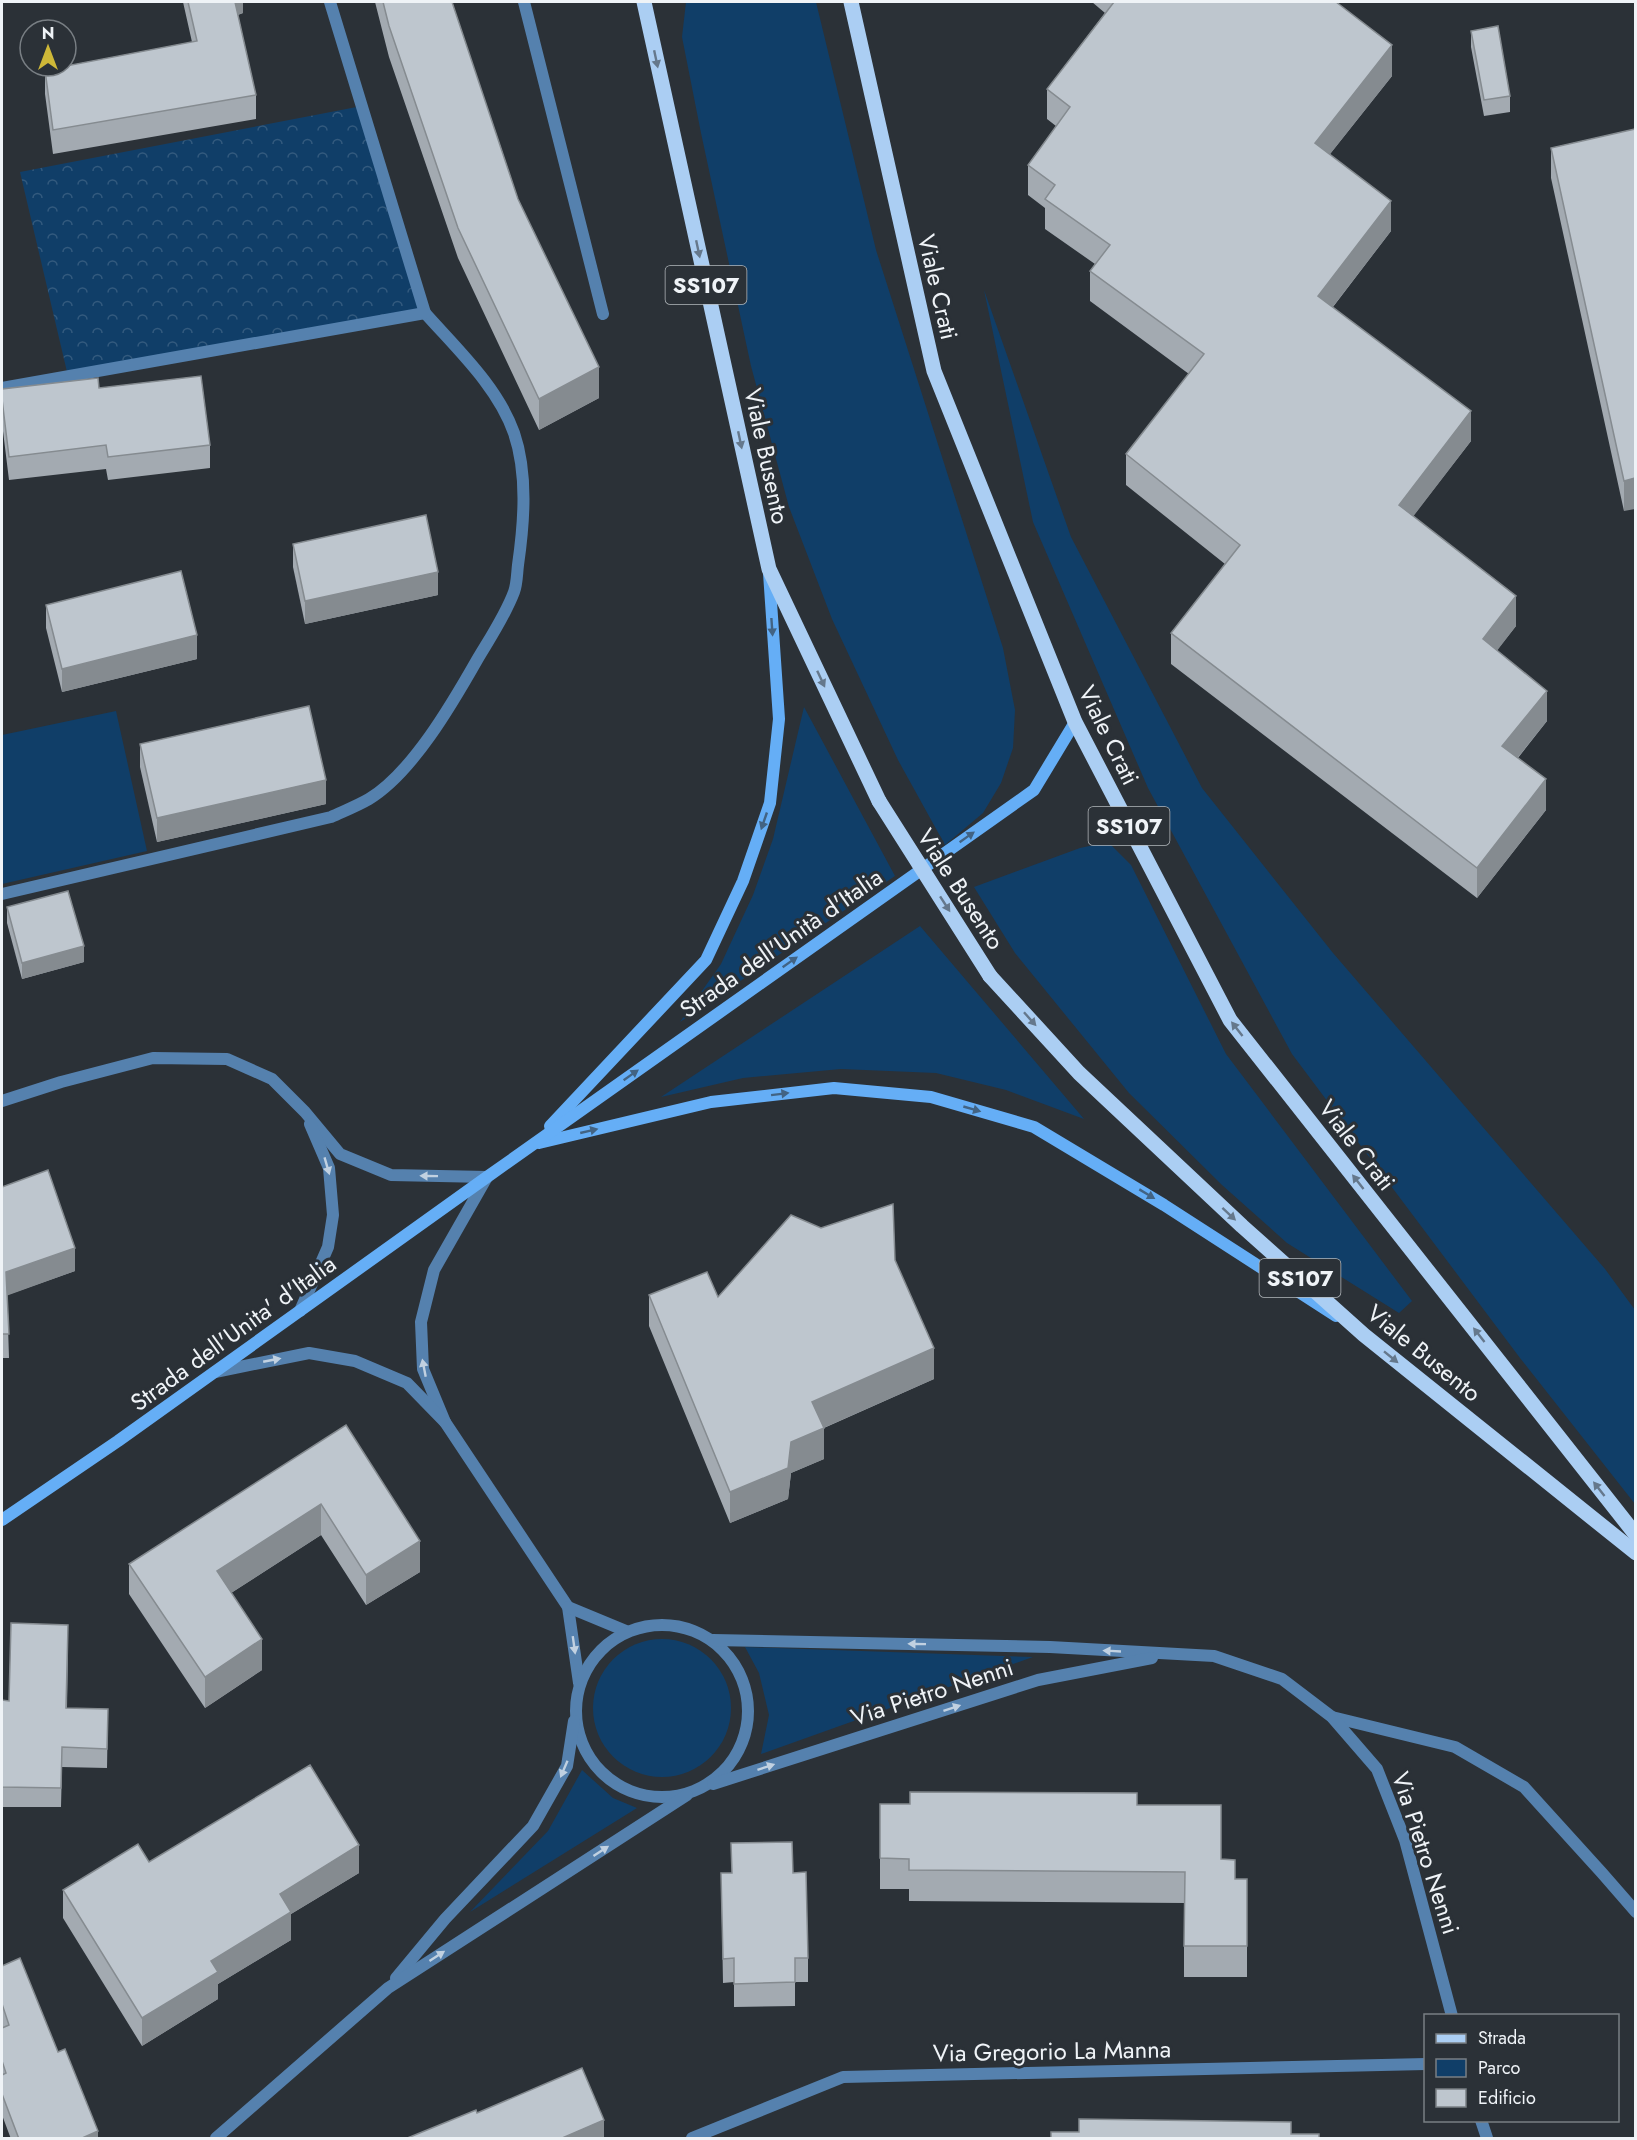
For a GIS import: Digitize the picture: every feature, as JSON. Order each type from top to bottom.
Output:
[{"type":"main road","name":"Viale Crati","points":[[851,2],[934,370],[1075,722],[1230,1020],[1635,1534]]},
{"type":"main road","name":"Viale Busento","points":[[646,3],[769,569],[879,801],[990,976],[1078,1073],[1242,1226],[1364,1335],[1635,1553]]},
{"type":"main road","points":[[532,1145],[706,960],[743,881],[770,803],[779,719],[769,569]]},
{"type":"main road","name":"Strada dell'Unità d'Italia","points":[[487,1177],[1034,790],[1075,722]]},
{"type":"main road","points":[[532,1145],[711,1102],[834,1088],[931,1097],[1034,1127],[1164,1205],[1364,1335]]},
{"type":"main road","name":"Strada dell'Unita' d'Italia","points":[[2,1520],[118,1441],[487,1177]]},
{"type":"street","points":[[2,894],[331,817],[369,799],[401,772],[437,726],[498,626],[515,590],[521,546],[523,504],[521,465],[515,436],[505,410],[474,368],[425,313],[330,2]]},
{"type":"street","points":[[524,2],[603,314]]},
{"type":"street","points":[[2,388],[425,313]]},
{"type":"street","points":[[2,1101],[61,1082],[153,1058],[227,1059],[272,1079],[305,1112],[340,1154],[391,1175],[487,1177],[434,1270],[421,1322],[423,1369],[445,1422]]},
{"type":"street","points":[[300,1311],[328,1247],[333,1215],[329,1168],[305,1112]]},
{"type":"street","points":[[215,1372],[309,1353],[355,1361],[407,1383],[445,1422],[568,1607],[579,1683],[567,1766],[533,1826],[445,1919],[388,1988]]},
{"type":"street","points":[[568,1607],[626,1631]]},
{"type":"street","points":[[216,2139],[388,1988],[687,1795],[710,1785],[724,1771],[741,1746],[748,1718],[746,1688],[733,1661],[712,1640],[692,1629],[670,1624],[647,1625],[626,1631],[597,1653],[579,1683]]},
{"type":"street","name":"Via Pietro Nenni","points":[[712,1640],[1050,1647],[1214,1656],[1282,1679],[1332,1717],[1377,1768],[1405,1840],[1451,2014]]},
{"type":"street","name":"Via Pietro Nenni","points":[[710,1785],[1038,1680],[1170,1654]]},
{"type":"street","points":[[575,1712],[580,1741],[594,1766],[616,1785],[644,1795],[687,1795]]},
{"type":"street","points":[[1332,1717],[1455,1747],[1524,1787],[1635,1912]]},
{"type":"street","name":"Via Gregorio La Manna","points":[[692,2139],[843,2077],[1424,2064]]},
{"type":"street","points":[[1481,2122],[1487,2139]]},
{"type":"green space","points":[[686,2],[816,2],[876,250],[1003,648],[1015,710],[1013,748],[1001,783],[983,813],[945,845],[898,760],[832,619],[789,507],[751,366],[701,133],[682,37]]},
{"type":"green space","points":[[362,106],[425,313],[68,376],[20,172]]},
{"type":"green space","points":[[984,290],[1071,537],[1202,788],[1333,953],[1605,1269],[1635,1310],[1635,1504],[1520,1358],[1292,1054],[1148,788],[1033,522]]},
{"type":"green space","points":[[804,707],[895,876],[680,1022],[721,964],[753,895],[773,839]]},
{"type":"green space","points":[[116,711],[147,851],[2,884],[2,735]]},
{"type":"green space","points":[[1108,842],[1131,865],[1226,1054],[1412,1301],[1399,1313],[1287,1243],[1222,1185],[1129,1093],[1015,953],[974,887],[1080,848]]},
{"type":"green space","points":[[920,926],[1084,1119],[1006,1090],[936,1073],[841,1069],[743,1078],[661,1097]]},
{"type":"green space","points":[[662,1639],[689,1644],[711,1659],[726,1681],[731,1708],[726,1735],[711,1757],[689,1772],[662,1777],[635,1772],[613,1757],[598,1735],[593,1708],[598,1681],[613,1659],[635,1644]]},
{"type":"green space","points":[[745,1647],[1033,1657],[761,1754],[769,1715],[759,1673]]},
{"type":"green space","points":[[582,1770],[613,1798],[637,1808],[470,1912],[548,1831]]},
{"type":"building","points":[[188,2],[235,2],[256,95],[53,130],[46,78],[78,78],[78,64],[197,41]]},
{"type":"building","points":[[383,2],[452,2],[518,199],[599,367],[539,399],[458,228],[389,26]]},
{"type":"building","points":[[1114,2],[1336,2],[1392,45],[1315,143],[1391,201],[1318,296],[1471,411],[1399,505],[1516,596],[1483,639],[1547,691],[1502,746],[1546,779],[1477,868],[1171,633],[1240,545],[1126,454],[1204,354],[1090,271],[1110,245],[1045,199],[1055,185],[1028,165],[1070,107],[1047,89]]},
{"type":"building","points":[[1498,26],[1510,96],[1484,100],[1471,31]]},
{"type":"building","points":[[1635,129],[1635,478],[1624,481],[1551,148]]},
{"type":"building","points":[[201,376],[210,445],[108,457],[106,445],[9,457],[2,389],[98,378],[99,388]]},
{"type":"building","points":[[426,515],[438,572],[305,601],[293,544]]},
{"type":"building","points":[[181,571],[197,635],[62,669],[46,605]]},
{"type":"building","points":[[309,706],[326,780],[157,818],[140,744]]},
{"type":"building","points":[[68,891],[84,946],[22,963],[7,907]]},
{"type":"building","points":[[48,1170],[75,1248],[6,1272],[9,1334],[2,1334],[2,1187]]},
{"type":"building","points":[[893,1204],[895,1260],[934,1348],[812,1402],[824,1428],[791,1442],[788,1468],[730,1492],[649,1295],[707,1272],[718,1297],[791,1215],[821,1228]]},
{"type":"building","points":[[346,1425],[420,1541],[366,1575],[321,1504],[217,1571],[262,1639],[205,1677],[129,1564]]},
{"type":"building","points":[[11,1623],[68,1625],[66,1708],[108,1709],[107,1749],[62,1747],[61,1788],[2,1787],[2,1700],[9,1701]]},
{"type":"building","points":[[310,1765],[359,1845],[280,1894],[291,1912],[211,1961],[218,1972],[142,2018],[63,1890],[138,1844],[149,1862]]},
{"type":"building","points":[[910,1792],[1137,1793],[1137,1805],[1221,1805],[1221,1859],[1235,1860],[1235,1879],[1247,1879],[1247,1946],[1184,1946],[1185,1872],[909,1870],[909,1859],[880,1858],[880,1804],[910,1804]]},
{"type":"building","points":[[792,1842],[793,1873],[806,1872],[808,1958],[795,1958],[795,1982],[734,1984],[734,1958],[723,1959],[721,1873],[732,1873],[731,1843]]},
{"type":"building","points":[[20,1958],[58,2052],[65,2049],[98,2131],[80,2139],[19,2139],[2,2094],[2,2075],[6,2073],[2,2061],[2,2028],[9,2025],[2,2004],[2,1966]]},
{"type":"building","points":[[582,2068],[604,2120],[560,2139],[405,2139],[476,2110],[477,2113]]},
{"type":"building","points":[[1079,2119],[1291,2122],[1291,2134],[1319,2134],[1319,2139],[1051,2139],[1051,2132],[1079,2132]]}]
